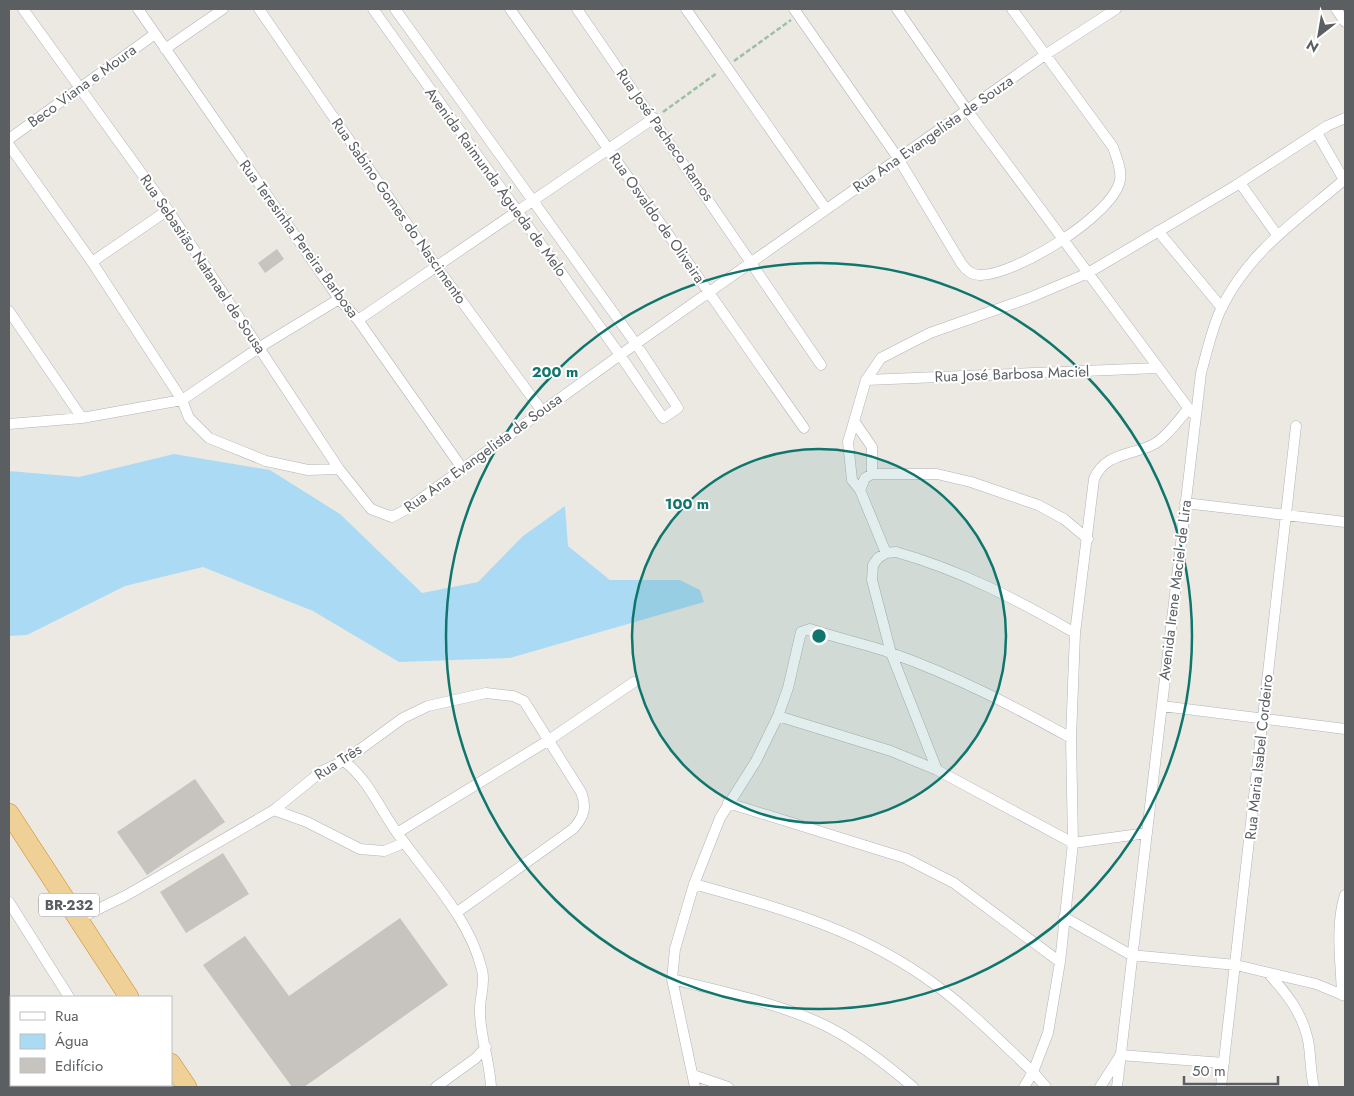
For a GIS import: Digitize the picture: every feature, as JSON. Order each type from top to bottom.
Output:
[{"type":"highway","name":"BR-232","points":[[9,813],[128,996]]},
{"type":"highway","points":[[172,1064],[187,1087]]},
{"type":"street","name":"Rua Sebastião Natanael de Sousa","points":[[23,9],[168,210],[339,469],[371,509],[384,516]]},
{"type":"street","name":"Rua Teresinha Pereira Barbosa","points":[[138,9],[339,299],[358,320],[462,468]]},
{"type":"street","points":[[165,49],[223,9]]},
{"type":"street","name":"Rua Sabino Gomes do Nascimento","points":[[259,9],[436,266],[542,411]]},
{"type":"street","name":"Avenida Raimunda Àgueda de Melo","points":[[373,9],[663,418],[678,408],[636,344],[395,9]]},
{"type":"street","name":"Rua Osvaldo de Oliveira","points":[[510,9],[804,428]]},
{"type":"street","name":"Rua José Pacheco Ramos","points":[[577,9],[654,118],[821,365]]},
{"type":"street","points":[[686,9],[826,209]]},
{"type":"street","points":[[794,9],[898,158],[961,264],[973,274],[989,274],[1010,267],[1064,241],[1112,200],[1120,180],[1120,167],[1112,147],[1099,126],[1012,9]]},
{"type":"street","points":[[898,9],[967,110],[1195,418]]},
{"type":"street","name":"Rua Ana Evangelista de Souza","points":[[752,261],[1045,55],[1115,9]]},
{"type":"street","points":[[1336,9],[1345,22]]},
{"type":"street","name":"Beco Viana e Moura","points":[[9,139],[155,34]]},
{"type":"street","points":[[420,76],[434,65]]},
{"type":"street","points":[[358,320],[654,118]]},
{"type":"street","points":[[886,553],[860,490],[852,480],[848,442],[866,380],[881,358],[930,333],[1029,298],[1088,273],[1240,183],[1317,133],[1345,118]]},
{"type":"street","points":[[1317,133],[1345,179]]},
{"type":"street","points":[[9,144],[92,262],[182,400],[189,418],[197,428],[209,438],[223,445],[266,461],[308,470],[339,469]]},
{"type":"street","name":"Avenida Irene Maciel de Lira","points":[[1117,1087],[1131,955],[1201,373],[1222,308],[1249,263],[1277,234],[1345,179]]},
{"type":"street","points":[[1240,183],[1277,234]]},
{"type":"street","points":[[92,262],[168,210]]},
{"type":"street","points":[[1158,231],[1222,308]]},
{"type":"street","name":"Rua Ana Evangelista de Sousa","points":[[384,516],[392,517],[407,509],[752,261]]},
{"type":"street","points":[[9,424],[82,418],[182,400],[260,347],[339,299]]},
{"type":"street","points":[[9,311],[82,418]]},
{"type":"street","name":"Rua José Barbosa Maciel","points":[[866,380],[1158,368]]},
{"type":"street","points":[[1024,1087],[1033,1072],[1048,1033],[1060,962],[1073,843],[1071,738],[1075,633],[1088,539],[1092,490],[1098,470],[1109,459],[1141,450],[1157,442],[1170,431],[1188,409]]},
{"type":"street","points":[[854,421],[872,447],[872,474]]},
{"type":"street","name":"Rua Maria Isabel Cordeiro","points":[[1221,1087],[1296,426]]},
{"type":"street","points":[[860,490],[865,478],[872,474],[936,474],[971,482],[1038,506],[1064,518],[1088,539]]},
{"type":"street","points":[[1186,503],[1345,522]]},
{"type":"street","points":[[937,770],[891,653],[872,580],[873,565],[886,553],[896,552],[962,574],[1032,608],[1075,633]]},
{"type":"street","points":[[695,1087],[677,1010],[672,979],[674,949],[694,884],[728,802],[756,761],[778,716],[788,688],[799,637],[804,630],[810,629],[891,653],[940,672],[1016,707],[1071,738]]},
{"type":"street","points":[[397,832],[549,740],[634,682]]},
{"type":"street","name":"Rua Três","points":[[78,919],[128,895],[274,810],[322,771],[344,762],[403,718],[428,706],[486,693],[513,696],[524,701],[581,792],[586,804],[584,813],[572,829],[456,913]]},
{"type":"street","points":[[1162,706],[1345,730]]},
{"type":"street","points":[[778,716],[891,751],[937,770],[1073,843],[1147,832]]},
{"type":"street","points":[[344,762],[362,778],[404,843],[456,913],[474,947],[483,972],[480,1012],[491,1087]]},
{"type":"street","points":[[728,802],[905,858],[954,883],[1060,962]]},
{"type":"street","points":[[274,810],[307,822],[360,849],[384,851],[404,843]]},
{"type":"street","points":[[694,884],[792,911],[847,933],[893,958],[938,986],[1033,1072],[1046,1087]]},
{"type":"street","points":[[1064,917],[1131,955],[1236,965],[1316,984],[1344,996],[1340,926],[1341,907],[1345,895]]},
{"type":"street","points":[[9,902],[68,996]]},
{"type":"street","points":[[1268,972],[1293,1002],[1300,1017],[1308,1039],[1314,1087]]},
{"type":"street","points":[[672,979],[754,1000],[822,1024],[861,1048],[913,1087]]},
{"type":"street","points":[[436,1087],[476,1058],[486,1046]]},
{"type":"street","points":[[1100,1087],[1120,1055],[1224,1063]]},
{"type":"street","points":[[693,1075],[728,1087]]},
{"type":"water","points":[[174,454],[270,470],[340,514],[422,593],[478,582],[523,536],[565,506],[568,546],[610,580],[680,580],[700,590],[704,602],[510,658],[399,662],[313,611],[203,567],[125,586],[27,635],[9,636],[9,471],[79,477]]},
{"type":"building","points":[[277,249],[284,259],[265,273],[258,263]]},
{"type":"building","points":[[195,779],[225,822],[147,875],[117,832]]},
{"type":"building","points":[[223,853],[249,894],[186,933],[160,892]]},
{"type":"building","points":[[400,918],[448,985],[304,1087],[292,1087],[203,965],[245,936],[289,996]]}]
